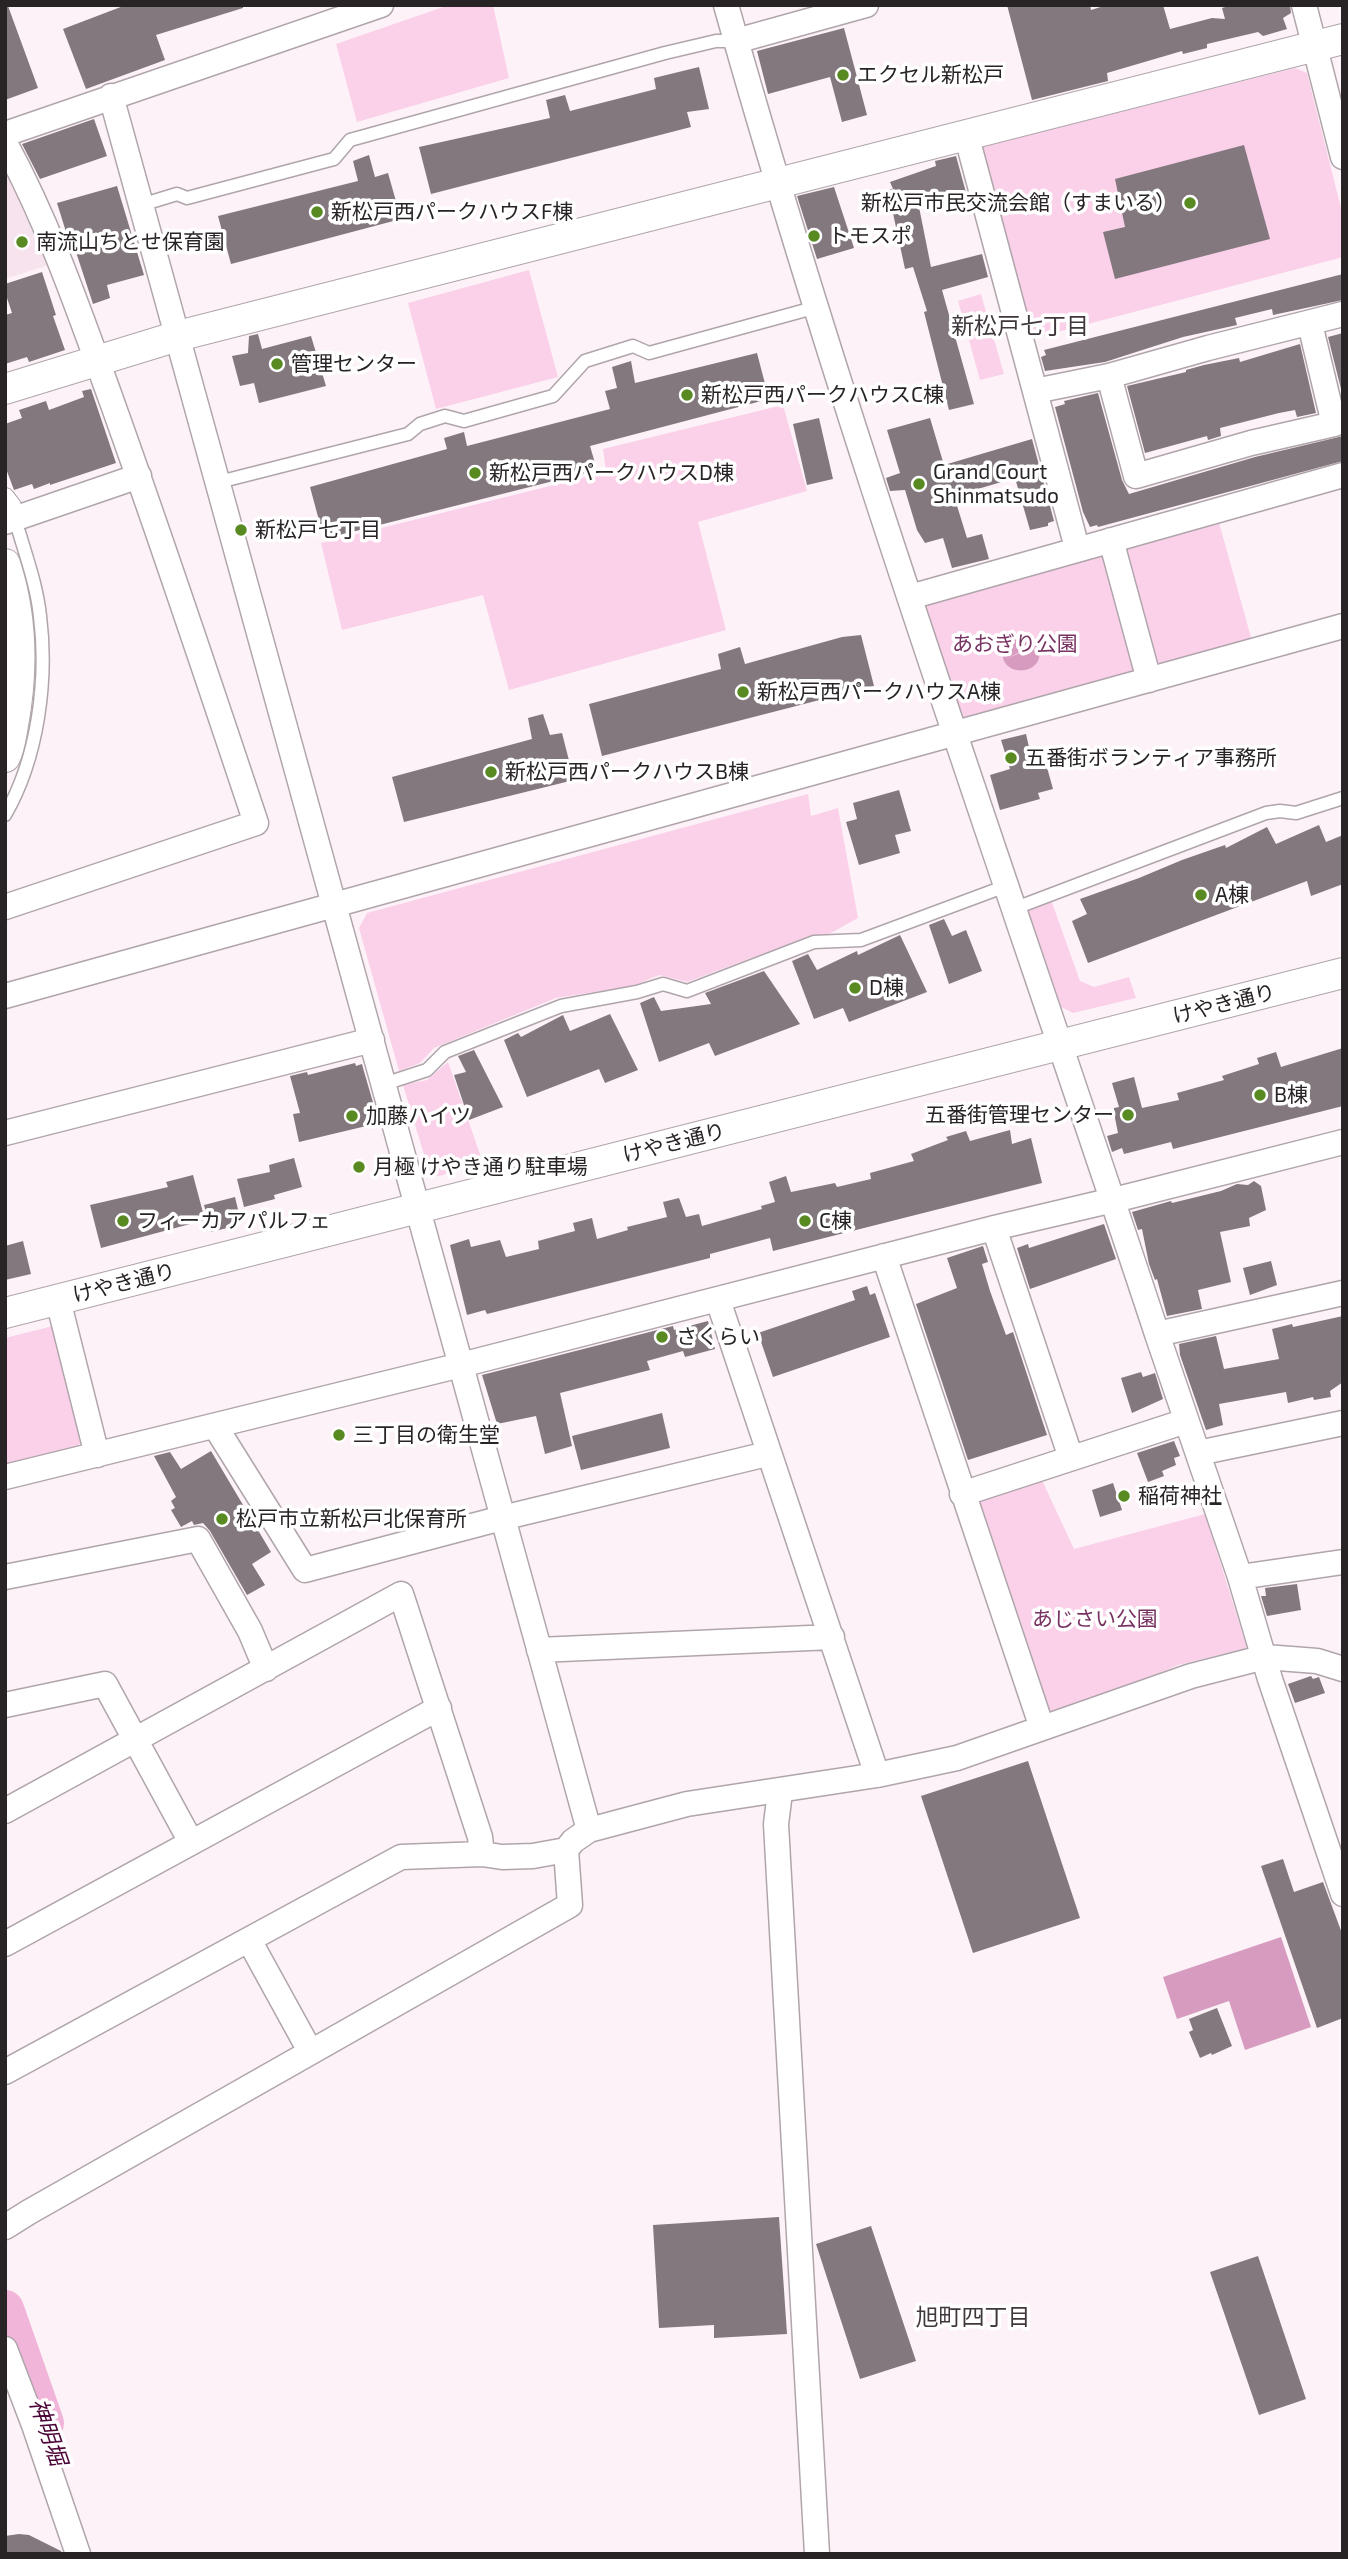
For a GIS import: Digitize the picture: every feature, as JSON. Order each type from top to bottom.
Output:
[{"type":"street","points":[[726,5],[777,183],[955,735],[1240,1577],[1270,1679],[1343,1894]]},
{"type":"street","points":[[736,41],[866,5]]},
{"type":"street","points":[[1304,5],[1329,43],[1343,157]]},
{"type":"street","points":[[5,134],[368,7]]},
{"type":"street","points":[[5,389],[178,335],[1329,43]]},
{"type":"street","points":[[111,96],[589,1830]]},
{"type":"street","points":[[966,134],[1077,548]]},
{"type":"street","points":[[5,143],[34,196],[76,299],[139,476],[188,641],[256,823],[5,907]]},
{"type":"street","points":[[1035,391],[1109,376],[1343,314]]},
{"type":"street","points":[[1109,376],[1136,476],[1251,443],[1334,424],[1310,324]]},
{"type":"street","points":[[910,597],[1343,475]]},
{"type":"street","points":[[10,514],[139,476]]},
{"type":"street","points":[[1111,540],[1149,680]]},
{"type":"street","points":[[5,564],[16,610],[20,647],[37,673],[18,697],[5,757]]},
{"type":"street","points":[[5,996],[1343,626]]},
{"type":"street","name":"けやき通り","points":[[5,1313],[1343,973]]},
{"type":"street","points":[[5,1133],[373,1040]]},
{"type":"street","points":[[5,1477],[461,1365],[993,1228],[1343,1142]]},
{"type":"street","points":[[993,1228],[1071,1458]]},
{"type":"street","points":[[884,1256],[1042,1728]]},
{"type":"street","points":[[1157,1334],[1343,1293]]},
{"type":"street","points":[[58,1300],[97,1455]]},
{"type":"street","points":[[718,1300],[767,1454],[832,1637],[877,1775]]},
{"type":"street","points":[[962,1494],[1185,1421]]},
{"type":"street","points":[[1198,1454],[1343,1423]]},
{"type":"street","points":[[215,1426],[305,1570],[502,1518],[767,1454]]},
{"type":"street","points":[[5,1577],[198,1539],[250,1631],[266,1670]]},
{"type":"street","points":[[1240,1577],[1343,1562]]},
{"type":"street","points":[[5,1811],[401,1594],[480,1837],[482,1854]]},
{"type":"street","points":[[540,1650],[832,1637]]},
{"type":"street","points":[[5,2227],[570,1905],[566,1850],[573,1841],[589,1830],[687,1804],[877,1775],[957,1758],[1191,1676],[1265,1657],[1317,1661],[1343,1669]]},
{"type":"street","points":[[5,1705],[105,1684],[191,1842]]},
{"type":"street","points":[[5,1944],[439,1708]]},
{"type":"street","points":[[780,1791],[776,1824],[817,2554]]},
{"type":"street","points":[[5,2072],[401,1857],[482,1854],[502,1857],[566,1850]]},
{"type":"street","points":[[249,1940],[310,2051]]},
{"type":"street","points":[[5,2349],[78,2554]]},
{"type":"lane","points":[[141,205],[177,194],[187,198],[334,159],[350,140],[665,53],[716,41],[736,41]]},
{"type":"lane","points":[[219,482],[408,434],[420,424],[446,416],[464,421],[553,396],[585,361],[632,346],[649,353],[817,307]]},
{"type":"lane","points":[[5,815],[20,783],[40,706],[37,673],[40,614],[10,514]]},
{"type":"lane","points":[[384,1084],[427,1070],[445,1052],[561,1006],[637,992],[663,984],[687,991],[814,943],[861,940],[1009,898],[1266,813],[1296,813],[1343,798]]},
{"type":"shaded area","name":"南流山ちとせ保育園","points":[[5,168],[20,191],[48,265],[5,279]]},
{"type":"green space","points":[[449,5],[493,5],[509,78],[357,122],[336,44]]},
{"type":"green space","points":[[1295,68],[1307,73],[1343,216],[1343,257],[1031,339],[978,148]]},
{"type":"green space","points":[[529,270],[558,377],[436,409],[408,303]]},
{"type":"green space","points":[[981,294],[1004,374],[980,380],[958,301]]},
{"type":"green space","points":[[783,405],[807,491],[698,522],[726,630],[509,690],[483,595],[342,630],[321,543],[606,472],[603,449]]},
{"type":"green space","points":[[1218,519],[1252,641],[1164,666],[1154,664],[1125,547]]},
{"type":"green space","name":"あおぎり公園","points":[[1098,554],[1104,557],[1134,673],[964,722],[958,715],[922,613],[927,602]]},
{"type":"green space","points":[[1017,634],[1030,636],[1037,643],[1006,659],[1038,645],[1039,656],[1036,663],[1023,670],[1008,666],[1004,659],[1005,644]]},
{"type":"green space","points":[[808,794],[811,816],[838,808],[858,918],[822,938],[813,935],[687,982],[659,975],[633,986],[556,998],[434,1048],[420,1063],[399,1071],[359,928],[367,913]]},
{"type":"green space","points":[[1050,897],[1080,981],[1094,987],[1129,977],[1136,998],[1073,1013],[1061,1007],[1025,907]]},
{"type":"green space","points":[[448,1062],[483,1163],[439,1176],[429,1171],[403,1085],[427,1080]]},
{"type":"green space","points":[[57,1325],[82,1441],[73,1452],[5,1467],[5,1338]]},
{"type":"green space","name":"あじさい公園","points":[[1041,1478],[1074,1549],[1205,1514],[1247,1648],[1178,1665],[1047,1720],[971,1501]]},
{"type":"green space","points":[[1281,1937],[1311,2027],[1245,2050],[1229,2001],[1177,2019],[1163,1977]]},
{"type":"building","points":[[126,5],[243,5],[243,8],[156,35],[165,60],[86,89],[63,29]]},
{"type":"building","points":[[1007,5],[1090,5],[1091,10],[1107,5],[1163,5],[1170,29],[1212,18],[1225,19],[1222,8],[1232,5],[1290,5],[1291,13],[1283,18],[1287,29],[1263,36],[1258,32],[1207,44],[1207,48],[1183,54],[1182,51],[1107,73],[1108,81],[1032,100]]},
{"type":"building","points":[[5,6],[8,6],[38,88],[5,100]]},
{"type":"building","points":[[844,28],[867,115],[842,122],[830,77],[768,94],[757,51]]},
{"type":"building","points":[[699,67],[709,109],[687,112],[691,127],[431,194],[419,147],[550,118],[546,100],[565,95],[570,111],[656,89],[654,78]]},
{"type":"building","points":[[94,119],[107,156],[40,179],[22,144]]},
{"type":"building","name":"新松戸市民交流会館（すまいる）","points":[[1244,145],[1270,239],[1115,279],[1103,232],[1125,227],[1115,179]]},
{"type":"building","name":"新松戸西パークハウスF棟","points":[[369,155],[375,177],[388,173],[401,219],[231,264],[218,216],[358,181],[353,161]]},
{"type":"building","points":[[956,156],[967,196],[953,200],[952,196],[919,207],[931,267],[982,254],[988,277],[942,290],[974,404],[949,410],[924,312],[927,311],[913,267],[905,269],[888,190],[893,189],[890,182],[936,166],[935,161]]},
{"type":"building","points":[[117,186],[144,275],[107,285],[110,298],[93,304],[57,203]]},
{"type":"building","points":[[834,187],[854,248],[817,259],[797,196]]},
{"type":"building","points":[[42,272],[65,350],[29,362],[27,357],[5,364],[5,315],[12,313],[5,284]]},
{"type":"building","points":[[1343,274],[1343,300],[1273,315],[1272,309],[1235,318],[1237,325],[1183,337],[1105,362],[1045,371],[1041,357],[1046,355],[1044,350]]},
{"type":"building","points":[[1343,333],[1343,397],[1328,337]]},
{"type":"building","name":"管理センター","points":[[258,334],[262,349],[311,336],[326,386],[259,403],[254,383],[240,386],[232,356],[248,353],[249,336]]},
{"type":"building","points":[[1300,344],[1316,413],[1297,417],[1295,410],[1279,413],[1220,428],[1221,436],[1208,440],[1207,436],[1145,453],[1127,386],[1204,365],[1239,358],[1240,362]]},
{"type":"building","name":"新松戸西パークハウスD棟","points":[[757,353],[769,399],[590,446],[597,470],[324,539],[310,487],[447,449],[444,438],[464,432],[467,446],[610,409],[605,391],[617,388],[612,367],[631,361],[635,383]]},
{"type":"building","points":[[91,389],[116,463],[50,485],[34,489],[32,484],[14,490],[5,466],[5,424],[22,418],[19,410],[46,401],[49,410],[84,397],[82,391]]},
{"type":"building","points":[[1098,393],[1122,480],[1129,494],[1255,457],[1343,436],[1343,461],[1090,527],[1083,512],[1055,407],[1065,404],[1064,401]]},
{"type":"building","points":[[819,418],[833,479],[807,485],[793,424]]},
{"type":"building","points":[[930,418],[944,465],[1032,439],[1054,521],[1048,523],[1048,526],[1030,530],[1015,478],[954,496],[967,538],[982,534],[989,559],[952,568],[943,538],[925,543],[917,530],[905,490],[890,491],[886,478],[900,473],[887,430]]},
{"type":"building","name":"新松戸西パークハウスA棟","points":[[861,635],[874,686],[602,756],[589,704],[721,669],[718,654],[740,647],[745,664],[842,637]]},
{"type":"building","name":"新松戸西パークハウスB棟","points":[[543,714],[550,735],[562,733],[574,780],[404,822],[392,777],[532,739],[528,718]]},
{"type":"building","points":[[1026,734],[1031,756],[1043,753],[1053,789],[1038,793],[1040,799],[1000,810],[990,775],[1010,769],[1001,740]]},
{"type":"building","points":[[899,790],[911,831],[895,835],[900,853],[859,865],[846,822],[857,819],[853,803]]},
{"type":"building","name":"A棟","points":[[1319,825],[1326,842],[1343,835],[1343,884],[1311,896],[1307,881],[1088,963],[1072,921],[1087,914],[1080,899],[1182,860],[1225,845],[1226,848],[1267,827],[1276,844]]},
{"type":"building","points":[[944,919],[952,936],[966,930],[982,971],[949,984],[929,925]]},
{"type":"building","points":[[900,935],[927,992],[849,1022],[843,1008],[814,1019],[792,961],[808,954],[817,970],[857,951],[858,955]]},
{"type":"building","points":[[764,971],[800,1024],[715,1056],[709,1043],[659,1062],[640,1003],[654,997],[661,1011],[711,1004],[705,993]]},
{"type":"building","points":[[610,1014],[638,1070],[605,1083],[599,1069],[527,1097],[504,1040],[518,1033],[521,1037],[563,1015],[570,1031]]},
{"type":"building","name":"B棟","points":[[1343,1048],[1343,1106],[1173,1149],[1171,1142],[1124,1154],[1122,1148],[1112,1152],[1107,1136],[1118,1133],[1114,1108],[1119,1107],[1112,1083],[1134,1077],[1142,1108],[1179,1100],[1177,1093],[1224,1080],[1222,1076],[1259,1064],[1257,1058],[1276,1052],[1281,1067]]},
{"type":"building","points":[[474,1050],[503,1107],[469,1120],[454,1075],[466,1072],[458,1056]]},
{"type":"building","points":[[355,1063],[356,1066],[362,1064],[379,1123],[299,1142],[293,1114],[300,1113],[290,1076],[307,1072],[308,1075]]},
{"type":"building","name":"C棟","points":[[1010,1130],[1012,1144],[1031,1138],[1042,1183],[773,1251],[770,1238],[710,1254],[710,1258],[487,1314],[485,1310],[467,1315],[450,1245],[469,1239],[471,1247],[500,1240],[506,1257],[539,1249],[538,1241],[575,1231],[573,1223],[592,1218],[597,1239],[628,1230],[627,1227],[667,1217],[663,1202],[679,1198],[686,1217],[699,1214],[702,1226],[762,1209],[761,1206],[775,1202],[769,1182],[786,1176],[791,1192],[835,1183],[837,1187],[871,1179],[870,1173],[914,1161],[911,1154],[948,1140],[946,1137],[966,1131],[970,1141]]},
{"type":"building","points":[[294,1158],[302,1187],[274,1195],[275,1199],[244,1207],[237,1179],[270,1172],[269,1165]]},
{"type":"building","points":[[193,1175],[205,1220],[101,1248],[90,1205],[168,1187],[166,1182]]},
{"type":"building","points":[[1254,1181],[1261,1186],[1266,1210],[1249,1218],[1250,1226],[1220,1232],[1231,1282],[1198,1290],[1202,1309],[1167,1316],[1157,1279],[1155,1280],[1149,1264],[1142,1229],[1138,1230],[1132,1212],[1221,1191],[1237,1184],[1248,1185]]},
{"type":"building","points":[[235,1197],[240,1218],[233,1219],[235,1226],[211,1232],[204,1205]]},
{"type":"building","points":[[1104,1224],[1116,1259],[1030,1289],[1017,1248],[1028,1244],[1029,1248]]},
{"type":"building","points":[[23,1241],[31,1274],[5,1280],[5,1246]]},
{"type":"building","points":[[983,1246],[988,1262],[982,1264],[990,1291],[1006,1335],[1013,1332],[1047,1435],[968,1460],[916,1304],[957,1288],[947,1258]]},
{"type":"building","points":[[1271,1261],[1277,1285],[1250,1295],[1243,1268]]},
{"type":"building","points":[[867,1286],[870,1295],[875,1293],[890,1337],[773,1377],[758,1333],[855,1300],[852,1291]]},
{"type":"building","points":[[1343,1316],[1343,1382],[1330,1391],[1331,1397],[1314,1400],[1313,1397],[1288,1403],[1286,1392],[1219,1404],[1223,1425],[1206,1430],[1180,1355],[1179,1344],[1216,1336],[1224,1369],[1279,1359],[1272,1329]]},
{"type":"building","points":[[708,1321],[715,1349],[685,1357],[683,1351],[647,1361],[650,1370],[560,1393],[572,1446],[545,1454],[536,1416],[497,1424],[482,1375],[673,1326],[674,1330]]},
{"type":"building","points":[[1141,1372],[1143,1377],[1155,1373],[1163,1399],[1132,1413],[1121,1378]]},
{"type":"building","points":[[662,1413],[670,1448],[581,1470],[572,1436]]},
{"type":"building","points":[[1174,1441],[1180,1456],[1174,1458],[1176,1465],[1162,1471],[1164,1476],[1148,1482],[1137,1453]]},
{"type":"building","points":[[211,1451],[271,1552],[252,1564],[265,1585],[247,1595],[203,1523],[194,1525],[192,1521],[181,1527],[171,1510],[175,1508],[171,1501],[176,1497],[154,1456],[170,1452],[181,1469]]},
{"type":"building","points":[[1113,1483],[1122,1510],[1100,1517],[1092,1490]]},
{"type":"building","points":[[1297,1584],[1301,1610],[1267,1616],[1261,1596],[1266,1596],[1265,1588]]},
{"type":"building","points":[[1311,1676],[1313,1679],[1319,1677],[1325,1693],[1295,1703],[1288,1684]]},
{"type":"building","points":[[1028,1761],[1080,1918],[973,1953],[921,1796]]},
{"type":"building","points":[[1283,1859],[1294,1892],[1323,1882],[1343,1936],[1343,2018],[1317,2028],[1261,1866]]},
{"type":"building","points":[[1217,2008],[1232,2046],[1200,2058],[1189,2032],[1193,2030],[1189,2019]]},
{"type":"building","points":[[779,2217],[787,2334],[714,2338],[714,2325],[659,2328],[653,2225]]},
{"type":"building","points":[[871,2226],[916,2361],[860,2379],[816,2244]]},
{"type":"building","points":[[1258,2256],[1306,2399],[1259,2415],[1210,2272]]},
{"type":"building","points":[[29,2535],[61,2551],[62,2554],[5,2554],[5,2536]]},
{"type":"waterway","name":"神明堀","points":[[5,2309],[45,2423]]},
{"type":"place","name":"エクセル新松戸","points":[[843,75]]},
{"type":"place","name":"新松戸市民交流会館（すまいる）","points":[[1190,203]]},
{"type":"place","name":"新松戸西パークハウスF棟","points":[[317,212]]},
{"type":"place","name":"トモスポ","points":[[814,236]]},
{"type":"place","name":"南流山ちとせ保育園","points":[[22,242]]},
{"type":"place","name":"管理センター","points":[[277,364]]},
{"type":"place","name":"新松戸西パークハウスC棟","points":[[687,395]]},
{"type":"place","name":"新松戸西パークハウスD棟","points":[[475,473]]},
{"type":"place","name":"Grand Court Shinmatsudo","points":[[919,484]]},
{"type":"place","name":"新松戸七丁目","points":[[241,530]]},
{"type":"place","name":"新松戸西パークハウスA棟","points":[[743,692]]},
{"type":"place","name":"五番街ボランティア事務所","points":[[1011,758]]},
{"type":"place","name":"新松戸西パークハウスB棟","points":[[491,772]]},
{"type":"place","name":"A棟","points":[[1201,895]]},
{"type":"place","name":"D棟","points":[[855,988]]},
{"type":"place","name":"B棟","points":[[1260,1095]]},
{"type":"place","name":"五番街管理センター","points":[[1128,1115]]},
{"type":"place","name":"加藤ハイツ","points":[[352,1116]]},
{"type":"place","name":"月極 けやき通り駐車場","points":[[359,1167]]},
{"type":"place","name":"フィーカ アパルフェ","points":[[123,1221]]},
{"type":"place","name":"C棟","points":[[805,1221]]},
{"type":"place","name":"さくらい","points":[[662,1337]]},
{"type":"place","name":"三丁目の衛生堂","points":[[339,1435]]},
{"type":"place","name":"稲荷神社","points":[[1124,1496]]},
{"type":"place","name":"松戸市立新松戸北保育所","points":[[222,1519]]},
{"type":"district","name":"新松戸七丁目","points":[[1020,326]]},
{"type":"district","name":"旭町四丁目","points":[[973,2317]]}]
